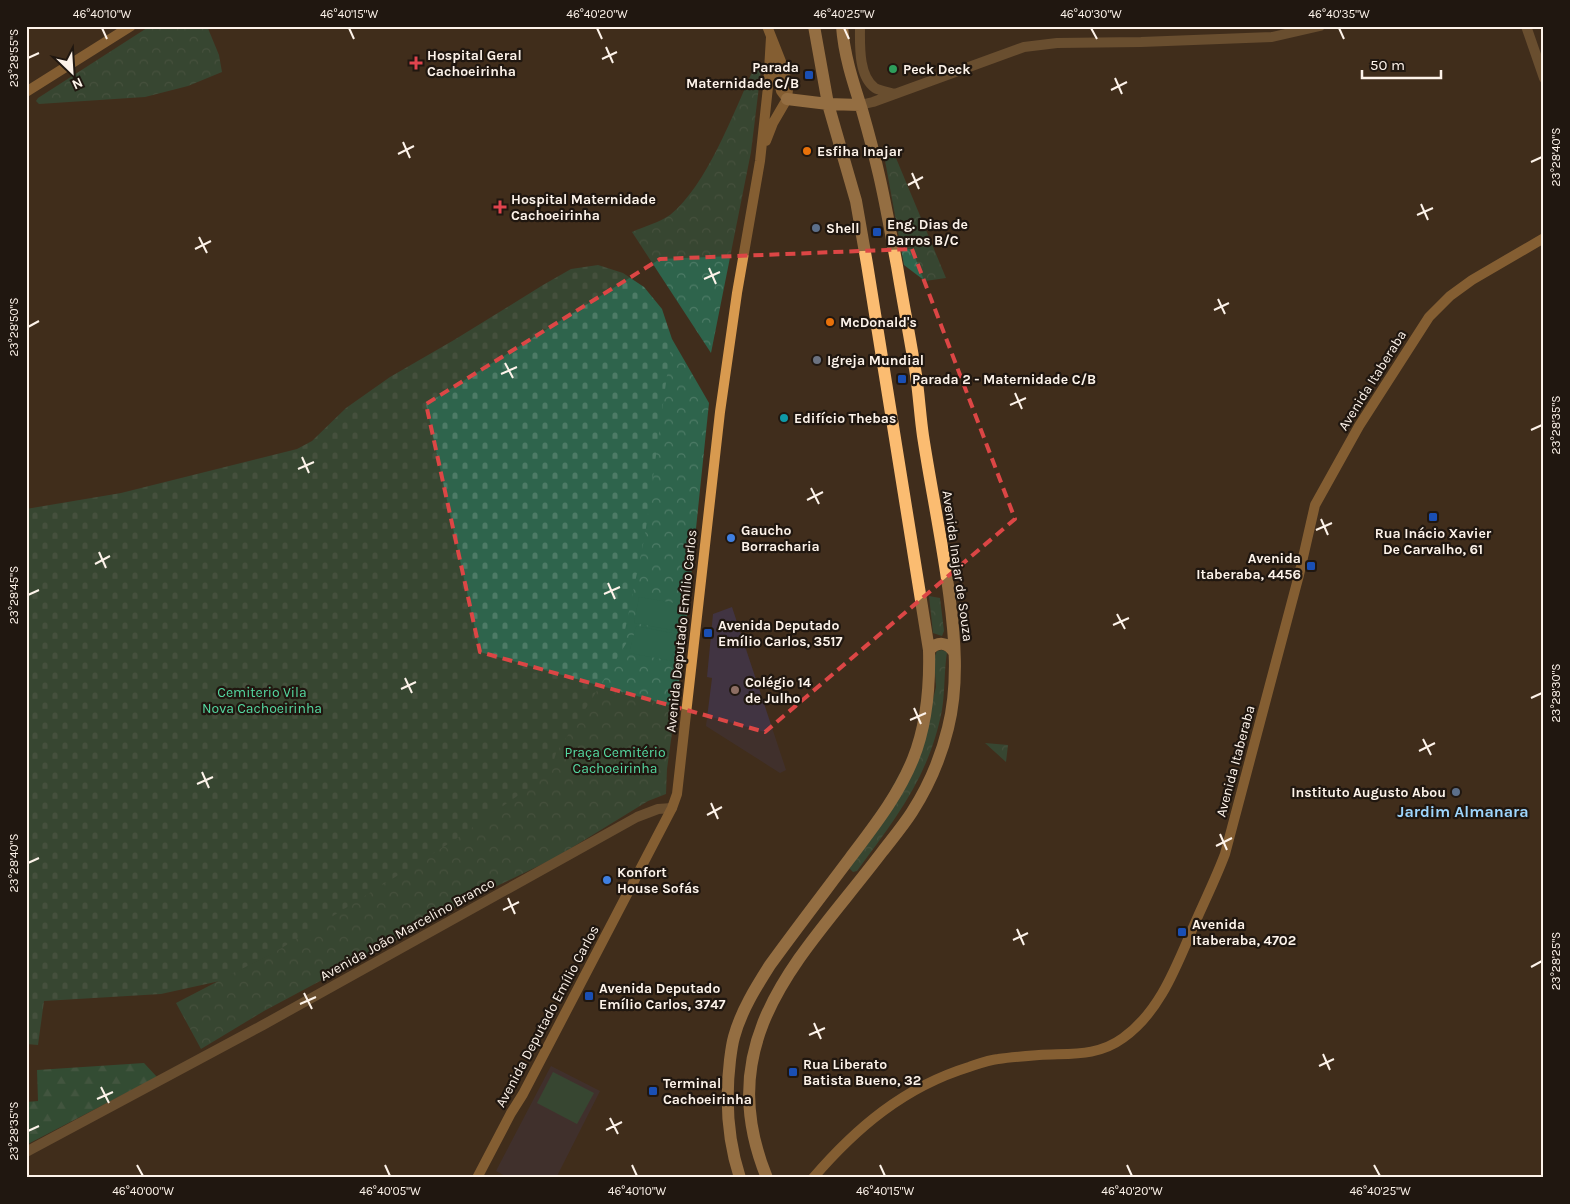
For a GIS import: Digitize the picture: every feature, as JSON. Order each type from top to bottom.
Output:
[{"type":"main road","points":[[26,92],[131,26]]},
{"type":"main road","name":"Avenida Deputado Emílio Carlos","points":[[760,161],[771,129],[787,99],[788,89],[784,69],[767,26]]},
{"type":"main road","points":[[740,1178],[728,1124],[727,1082],[734,1038],[754,990],[770,965],[880,819],[899,790],[914,757],[923,725],[928,695],[929,650],[894,425],[858,213],[828,104],[814,26]]},
{"type":"main road","name":"Avenida Inajar de Souza","points":[[767,1178],[755,1146],[749,1095],[751,1071],[758,1036],[766,1012],[794,964],[911,814],[925,789],[937,761],[949,724],[953,704],[953,624],[942,545],[923,437],[913,355],[867,104],[852,81],[842,26]]},
{"type":"main road","points":[[850,26],[853,64],[852,81]]},
{"type":"main road","name":"Avenida Deputado Emílio Carlos","points":[[477,1178],[523,1094],[672,808],[677,794],[720,412],[737,293],[760,161],[768,88],[771,37]]},
{"type":"main road","points":[[787,99],[828,104],[867,104]]},
{"type":"main road","name":"Avenida Itaberaba","points":[[813,1178],[870,1119],[923,1086],[955,1071],[995,1059],[1088,1053],[1100,1050],[1112,1045],[1128,1034],[1151,1010],[1173,974],[1225,854],[1315,505],[1359,426],[1429,317],[1450,296],[1472,280],[1544,238]]},
{"type":"main road","points":[[929,650],[934,645],[942,643],[950,646],[954,652]]},
{"type":"street","points":[[860,26],[861,63],[869,82],[875,88],[895,94]]},
{"type":"street","points":[[867,104],[1024,47],[1057,43],[1272,37],[1320,26]]},
{"type":"street","points":[[1526,26],[1544,78]]},
{"type":"street","name":"Avenida João Marcelino Branco","points":[[26,1152],[263,1025],[636,818],[658,809],[672,808]]},
{"type":"highlighted area","points":[[912,249],[1015,519],[765,732],[480,652],[426,404],[660,259]]},
{"type":"shaded area","name":"Colégio 14 de Julho","points":[[732,607],[786,770],[780,773],[706,726],[712,678],[707,677],[713,614]]},
{"type":"shaded area","points":[[551,1066],[600,1091],[556,1178],[509,1178],[496,1171]]},
{"type":"green space","points":[[150,26],[207,26],[219,55],[222,72],[188,86],[145,97],[39,104],[36,101],[38,98]]},
{"type":"green space","points":[[753,70],[761,70],[751,152],[711,353],[632,232],[670,215],[696,186],[718,148]]},
{"type":"green space","points":[[891,146],[946,278],[925,281],[904,265],[884,155]]},
{"type":"green space","name":"Cemiterio Vila Nova Cachoeirinha","points":[[598,265],[623,273],[644,287],[662,309],[672,339],[673,375],[627,674],[603,745],[472,850],[220,981],[161,994],[44,1001],[38,1045],[26,1044],[26,509],[121,493],[297,449],[312,441],[346,408],[390,377],[571,269]]},
{"type":"green space","name":"Praça Cemitério Cachoeirinha","points":[[672,339],[709,403],[683,654],[667,769],[666,794],[648,801],[555,858],[472,898],[264,1011],[201,1049],[176,1003],[280,949],[456,839],[550,773],[556,753],[627,642],[625,630],[645,535]]},
{"type":"green space","points":[[929,596],[940,598],[944,631],[942,636],[933,633]]},
{"type":"green space","points":[[639,597],[681,604],[677,631],[634,623]]},
{"type":"green space","points":[[636,626],[677,634],[672,661],[629,653]]},
{"type":"green space","points":[[937,651],[947,652],[943,703],[929,756],[898,814],[857,871],[853,872],[849,868],[927,723],[936,687],[934,658]]},
{"type":"green space","points":[[985,743],[1008,745],[1006,762]]},
{"type":"green space","points":[[144,1063],[157,1077],[26,1145],[26,1102],[38,1101],[37,1070]]},
{"type":"green space","points":[[553,1072],[594,1093],[577,1124],[537,1103]]},
{"type":"place","name":"Hospital Geral Cachoeirinha","points":[[416,63]]},
{"type":"place","name":"Peck Deck","points":[[893,69]]},
{"type":"place","name":"Parada Maternidade C/B","points":[[809,75]]},
{"type":"place","name":"Esfiha Inajar","points":[[807,151]]},
{"type":"place","name":"Hospital Maternidade Cachoeirinha","points":[[500,207]]},
{"type":"place","name":"Shell","points":[[816,228]]},
{"type":"place","name":"Eng. Dias de Barros B/C","points":[[877,232]]},
{"type":"place","name":"McDonald's","points":[[830,322]]},
{"type":"place","name":"Igreja Mundial","points":[[817,360]]},
{"type":"place","name":"Parada 2 - Maternidade C/B","points":[[902,379]]},
{"type":"place","name":"Edifício Thebas","points":[[784,418]]},
{"type":"place","name":"Rua Inácio Xavier De Carvalho, 61","points":[[1433,517]]},
{"type":"place","name":"Gaucho Borracharia","points":[[731,538]]},
{"type":"place","name":"Avenida Itaberaba, 4456","points":[[1311,566]]},
{"type":"place","name":"Avenida Deputado Emílio Carlos, 3517","points":[[708,633]]},
{"type":"place","name":"Colégio 14 de Julho","points":[[735,690]]},
{"type":"place","name":"Instituto Augusto Abou","points":[[1456,792]]},
{"type":"place","name":"Konfort House Sofás","points":[[607,880]]},
{"type":"place","name":"Avenida Itaberaba, 4702","points":[[1182,932]]},
{"type":"place","name":"Avenida Deputado Emílio Carlos, 3747","points":[[589,996]]},
{"type":"place","name":"Rua Liberato Batista Bueno, 32","points":[[793,1072]]},
{"type":"place","name":"Terminal Cachoeirinha","points":[[653,1091]]},
{"type":"district","name":"Jardim Almanara","points":[[1463,811]]}]
